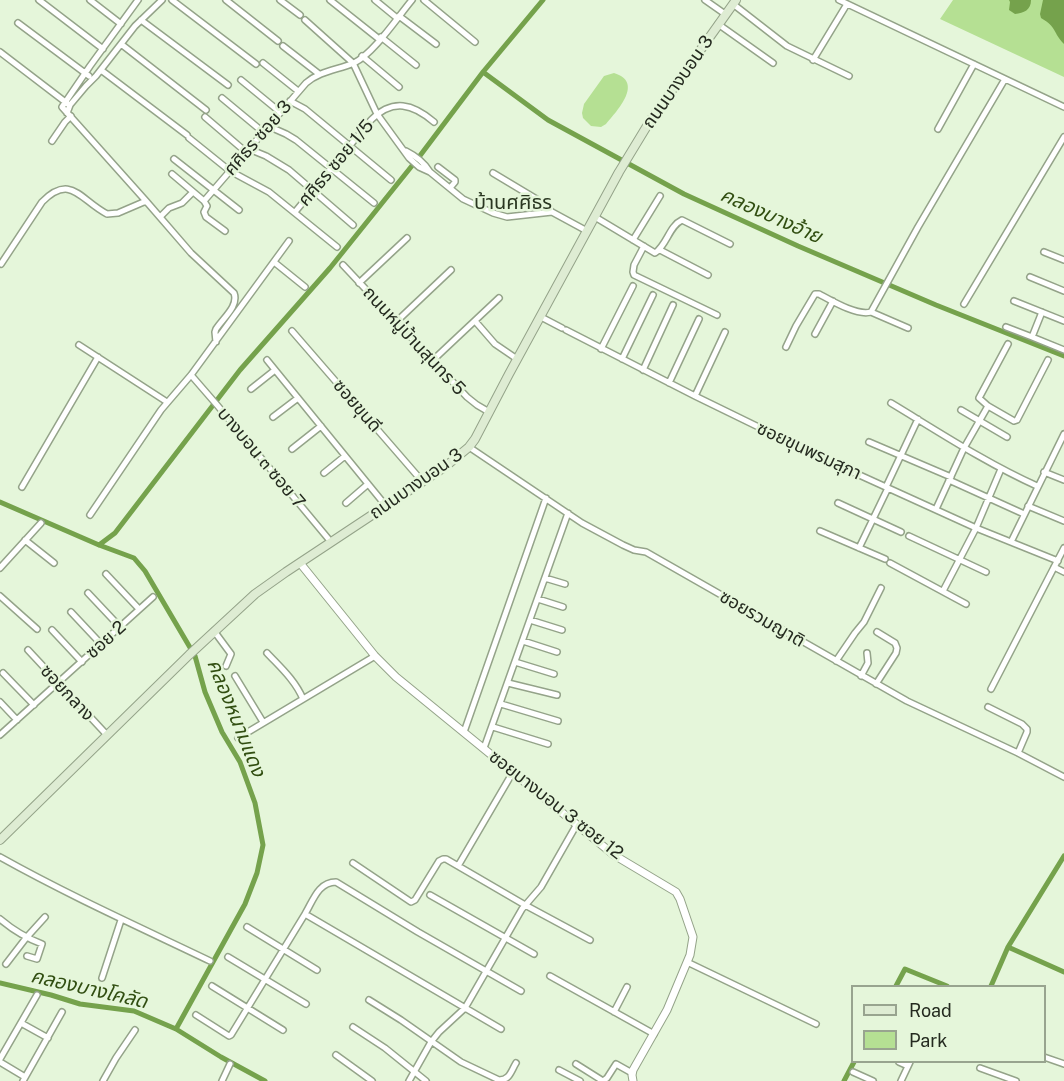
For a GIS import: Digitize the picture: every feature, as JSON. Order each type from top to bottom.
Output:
[{"type":"main road","name":"ถนนบางบอน 3","points":[[0,840],[189,655],[255,594],[446,466],[470,447],[619,172],[650,121],[734,2]]},
{"type":"street","points":[[39,0],[103,49]]},
{"type":"street","points":[[90,0],[121,24]]},
{"type":"street","points":[[68,103],[138,0]]},
{"type":"street","points":[[162,0],[141,20],[101,70],[62,107],[191,254],[236,297],[235,304],[216,329],[216,342]]},
{"type":"street","points":[[172,0],[255,64]]},
{"type":"street","points":[[226,0],[278,41]]},
{"type":"street","points":[[280,0],[353,63],[387,130],[404,150],[463,199],[500,216],[552,212]]},
{"type":"street","points":[[330,0],[416,65]]},
{"type":"street","points":[[375,0],[436,44]]},
{"type":"street","name":"ศศิธร ซอย 3","points":[[204,201],[306,83],[319,74],[353,63],[362,56],[412,0]]},
{"type":"street","points":[[424,0],[475,42]]},
{"type":"street","points":[[705,0],[725,14]]},
{"type":"street","points":[[839,0],[1064,107]]},
{"type":"street","points":[[734,2],[787,46],[849,76]]},
{"type":"street","points":[[813,60],[847,4]]},
{"type":"street","points":[[141,20],[228,85]]},
{"type":"street","points":[[18,23],[92,79]]},
{"type":"street","points":[[718,24],[773,63]]},
{"type":"street","points":[[121,44],[206,110]]},
{"type":"street","points":[[283,46],[319,74]]},
{"type":"street","points":[[0,52],[68,103]]},
{"type":"street","points":[[362,56],[399,87]]},
{"type":"street","points":[[263,63],[298,91]]},
{"type":"street","points":[[938,129],[974,64]]},
{"type":"street","points":[[101,70],[230,171],[269,192],[337,247]]},
{"type":"street","points":[[871,312],[1005,79]]},
{"type":"street","points":[[241,80],[280,112]]},
{"type":"street","points":[[222,98],[263,132]]},
{"type":"street","points":[[290,101],[305,109],[391,180]]},
{"type":"street","points":[[377,114],[390,107],[406,106],[434,122]]},
{"type":"street","points":[[51,141],[69,114]]},
{"type":"street","name":"ศศิธร ซอย 1/5","points":[[295,212],[377,114]]},
{"type":"street","points":[[204,117],[248,150],[266,156],[289,170],[353,225]]},
{"type":"street","points":[[268,126],[296,140],[374,203]]},
{"type":"street","points":[[964,304],[1064,137]]},
{"type":"street","points":[[174,159],[239,210]]},
{"type":"street","points":[[438,167],[454,180],[450,188]]},
{"type":"street","points":[[493,173],[543,203],[552,212],[587,231]]},
{"type":"street","points":[[172,174],[204,201],[207,206],[205,214],[225,231]]},
{"type":"street","points":[[1,264],[42,202],[60,188],[72,190],[107,214],[118,213],[146,201]]},
{"type":"street","points":[[160,217],[169,208],[182,203],[191,194]]},
{"type":"street","points":[[633,240],[660,196]]},
{"type":"street","points":[[595,217],[655,253],[660,250],[677,222],[682,220],[730,244]]},
{"type":"street","points":[[359,283],[407,238]]},
{"type":"street","points":[[90,515],[167,402],[191,375],[289,241]]},
{"type":"street","points":[[644,246],[633,270],[634,274],[717,315]]},
{"type":"street","points":[[660,250],[708,275]]},
{"type":"street","points":[[1044,252],[1064,260]]},
{"type":"street","points":[[274,262],[305,287]]},
{"type":"street","name":"ถนนหมู่บ้านสุนทร 5","points":[[343,265],[432,361],[472,401],[489,412]]},
{"type":"street","points":[[396,322],[452,270]]},
{"type":"street","points":[[1030,277],[1064,291]]},
{"type":"street","points":[[601,349],[633,286]]},
{"type":"street","points":[[786,346],[816,293],[861,313],[871,312],[908,328]]},
{"type":"street","points":[[622,359],[653,295]]},
{"type":"street","points":[[432,361],[499,298]]},
{"type":"street","points":[[815,334],[833,301]]},
{"type":"street","points":[[1014,301],[1064,321]]},
{"type":"street","points":[[643,370],[673,305]]},
{"type":"street","points":[[1032,338],[1042,312]]},
{"type":"street","name":"ซอยขุนพรมสุภา","points":[[541,317],[805,450],[976,528],[1058,561]]},
{"type":"street","points":[[669,383],[699,319]]},
{"type":"street","points":[[474,321],[495,344],[517,359]]},
{"type":"street","points":[[1006,327],[1064,350]]},
{"type":"street","name":"ซอยขุนดี","points":[[292,331],[422,481]]},
{"type":"street","points":[[695,396],[725,332]]},
{"type":"street","points":[[1008,344],[979,397],[988,406],[1014,421],[1017,420],[1048,360]]},
{"type":"street","points":[[79,345],[167,402]]},
{"type":"street","points":[[22,487],[98,357]]},
{"type":"street","points":[[267,360],[386,506]]},
{"type":"street","points":[[250,389],[275,370]]},
{"type":"street","name":"บางบอน ๓ ซอย 7","points":[[191,375],[331,542]]},
{"type":"street","points":[[273,417],[298,398]]},
{"type":"street","points":[[891,403],[964,448],[1037,486]]},
{"type":"street","points":[[936,509],[964,448],[988,406]]},
{"type":"street","points":[[961,410],[1007,437]]},
{"type":"street","points":[[859,548],[918,419]]},
{"type":"street","points":[[292,449],[321,426]]},
{"type":"street","points":[[1011,542],[1064,434]]},
{"type":"street","points":[[869,442],[1024,513]]},
{"type":"street","name":"ซอยรวมญาติ","points":[[470,447],[568,513],[623,545],[646,552],[907,701],[1064,777]]},
{"type":"street","points":[[324,473],[345,456]]},
{"type":"street","points":[[943,591],[976,528],[1001,469]]},
{"type":"street","points":[[1044,472],[1064,480]]},
{"type":"street","points":[[346,503],[368,484]]},
{"type":"street","points":[[464,732],[546,498]]},
{"type":"street","points":[[838,503],[901,532]]},
{"type":"street","points":[[1028,506],[1064,521]]},
{"type":"street","points":[[484,748],[568,513]]},
{"type":"street","points":[[0,567],[41,523]]},
{"type":"street","points":[[820,531],[887,561],[966,604]]},
{"type":"street","points":[[909,536],[986,572]]},
{"type":"street","points":[[25,540],[54,563]]},
{"type":"street","points":[[991,690],[1064,548]]},
{"type":"street","name":"ซอยบางบอน 3 ซอย 12","points":[[300,563],[375,656],[396,677],[614,855],[676,892],[693,937],[687,962],[667,1010],[632,1073]]},
{"type":"street","points":[[1054,567],[1064,572]]},
{"type":"street","points":[[106,574],[139,609]]},
{"type":"street","points":[[545,578],[565,584]]},
{"type":"street","points":[[836,661],[864,622],[881,588]]},
{"type":"street","points":[[88,592],[120,627]]},
{"type":"street","points":[[0,596],[37,629]]},
{"type":"street","name":"ซอย 2","points":[[0,735],[153,597]]},
{"type":"street","points":[[538,599],[562,607]]},
{"type":"street","points":[[71,612],[101,644]]},
{"type":"street","points":[[530,620],[562,630]]},
{"type":"street","points":[[52,630],[82,662]]},
{"type":"street","points":[[214,631],[231,654],[226,666]]},
{"type":"street","points":[[876,684],[897,648],[895,643],[877,632]]},
{"type":"street","points":[[523,641],[557,652]]},
{"type":"street","name":"ซอยกลาง","points":[[28,650],[107,735]]},
{"type":"street","points":[[267,653],[290,677],[303,699]]},
{"type":"street","points":[[861,676],[868,663],[867,653]]},
{"type":"street","points":[[238,738],[375,656]]},
{"type":"street","points":[[515,662],[554,674]]},
{"type":"street","points":[[3,673],[34,705]]},
{"type":"street","points":[[235,676],[264,722]]},
{"type":"street","points":[[508,683],[557,695]]},
{"type":"street","points":[[0,702],[17,720]]},
{"type":"street","points":[[501,704],[558,721]]},
{"type":"street","points":[[988,707],[1028,729],[1017,753]]},
{"type":"street","points":[[493,727],[548,744]]},
{"type":"street","points":[[459,866],[513,772]]},
{"type":"street","points":[[409,1081],[431,1042],[465,1008],[525,905],[541,887],[577,824]]},
{"type":"street","points":[[0,857],[121,920],[210,961]]},
{"type":"street","points":[[353,863],[411,902],[415,900],[439,861],[446,859],[525,905],[590,939]]},
{"type":"street","points":[[196,1015],[230,1036],[321,886],[332,881],[521,992]]},
{"type":"street","points":[[430,895],[534,954]]},
{"type":"street","points":[[305,914],[501,1029]]},
{"type":"street","points":[[6,964],[45,917]]},
{"type":"street","points":[[0,919],[26,938],[42,945],[37,959],[27,956]]},
{"type":"street","points":[[102,978],[121,920]]},
{"type":"street","points":[[247,927],[317,970]]},
{"type":"street","points":[[228,957],[306,1004]]},
{"type":"street","points":[[687,962],[816,1024]]},
{"type":"street","points":[[550,976],[654,1034]]},
{"type":"street","points":[[212,986],[283,1030]]},
{"type":"street","points":[[614,1012],[627,987]]},
{"type":"street","points":[[37,995],[0,1061],[24,1079],[62,1012]]},
{"type":"street","points":[[369,1000],[461,1062],[499,1080],[505,1080],[516,1063]]},
{"type":"street","points":[[21,1023],[48,1038]]},
{"type":"street","points":[[353,1027],[385,1048],[426,1081]]},
{"type":"street","points":[[103,1081],[135,1030]]},
{"type":"street","points":[[336,1055],[372,1081]]},
{"type":"street","points":[[1046,1058],[1064,1064]]},
{"type":"street","points":[[222,1081],[230,1064]]},
{"type":"street","points":[[576,1064],[603,1081],[616,1064],[632,1073],[633,1081]]},
{"type":"street","points":[[901,1081],[909,1064]]},
{"type":"street","points":[[980,1068],[1016,1081]]},
{"type":"street","points":[[559,1070],[580,1081]]},
{"type":"street","points":[[853,1072],[873,1081]]},
{"type":"green space","points":[[953,0],[1064,0],[1064,77],[940,19]]},
{"type":"green space","points":[[614,73],[623,77],[627,83],[626,97],[606,124],[601,127],[591,126],[583,118],[584,104],[604,76]]},
{"type":"shaded area","points":[[1009,0],[1031,0],[1026,10],[1015,14],[1009,10]]},
{"type":"shaded area","points":[[1043,0],[1064,0],[1064,44],[1050,24],[1041,18]]},
{"type":"waterway","points":[[99,545],[115,533],[240,370],[330,268],[419,157],[483,72],[543,0]]},
{"type":"waterway","name":"คลองบางอ้าย","points":[[483,72],[548,120],[684,194],[936,305],[1064,356]]},
{"type":"waterway","name":"คลองหนามแดง","points":[[0,502],[134,558],[145,571],[195,656],[205,692],[222,732],[240,762],[255,803],[263,845],[257,873],[245,904],[176,1029]]},
{"type":"waterway","points":[[1064,856],[1008,947],[1064,972]]},
{"type":"waterway","points":[[991,985],[1008,947]]},
{"type":"waterway","points":[[897,985],[905,969],[945,985]]},
{"type":"waterway","name":"คลองบางโคลัด","points":[[0,983],[80,1004],[134,1011],[176,1029],[265,1081]]},
{"type":"waterway","points":[[844,1081],[853,1063]]},
{"type":"district","name":"บ้านศศิธร","points":[[513,203]]}]
